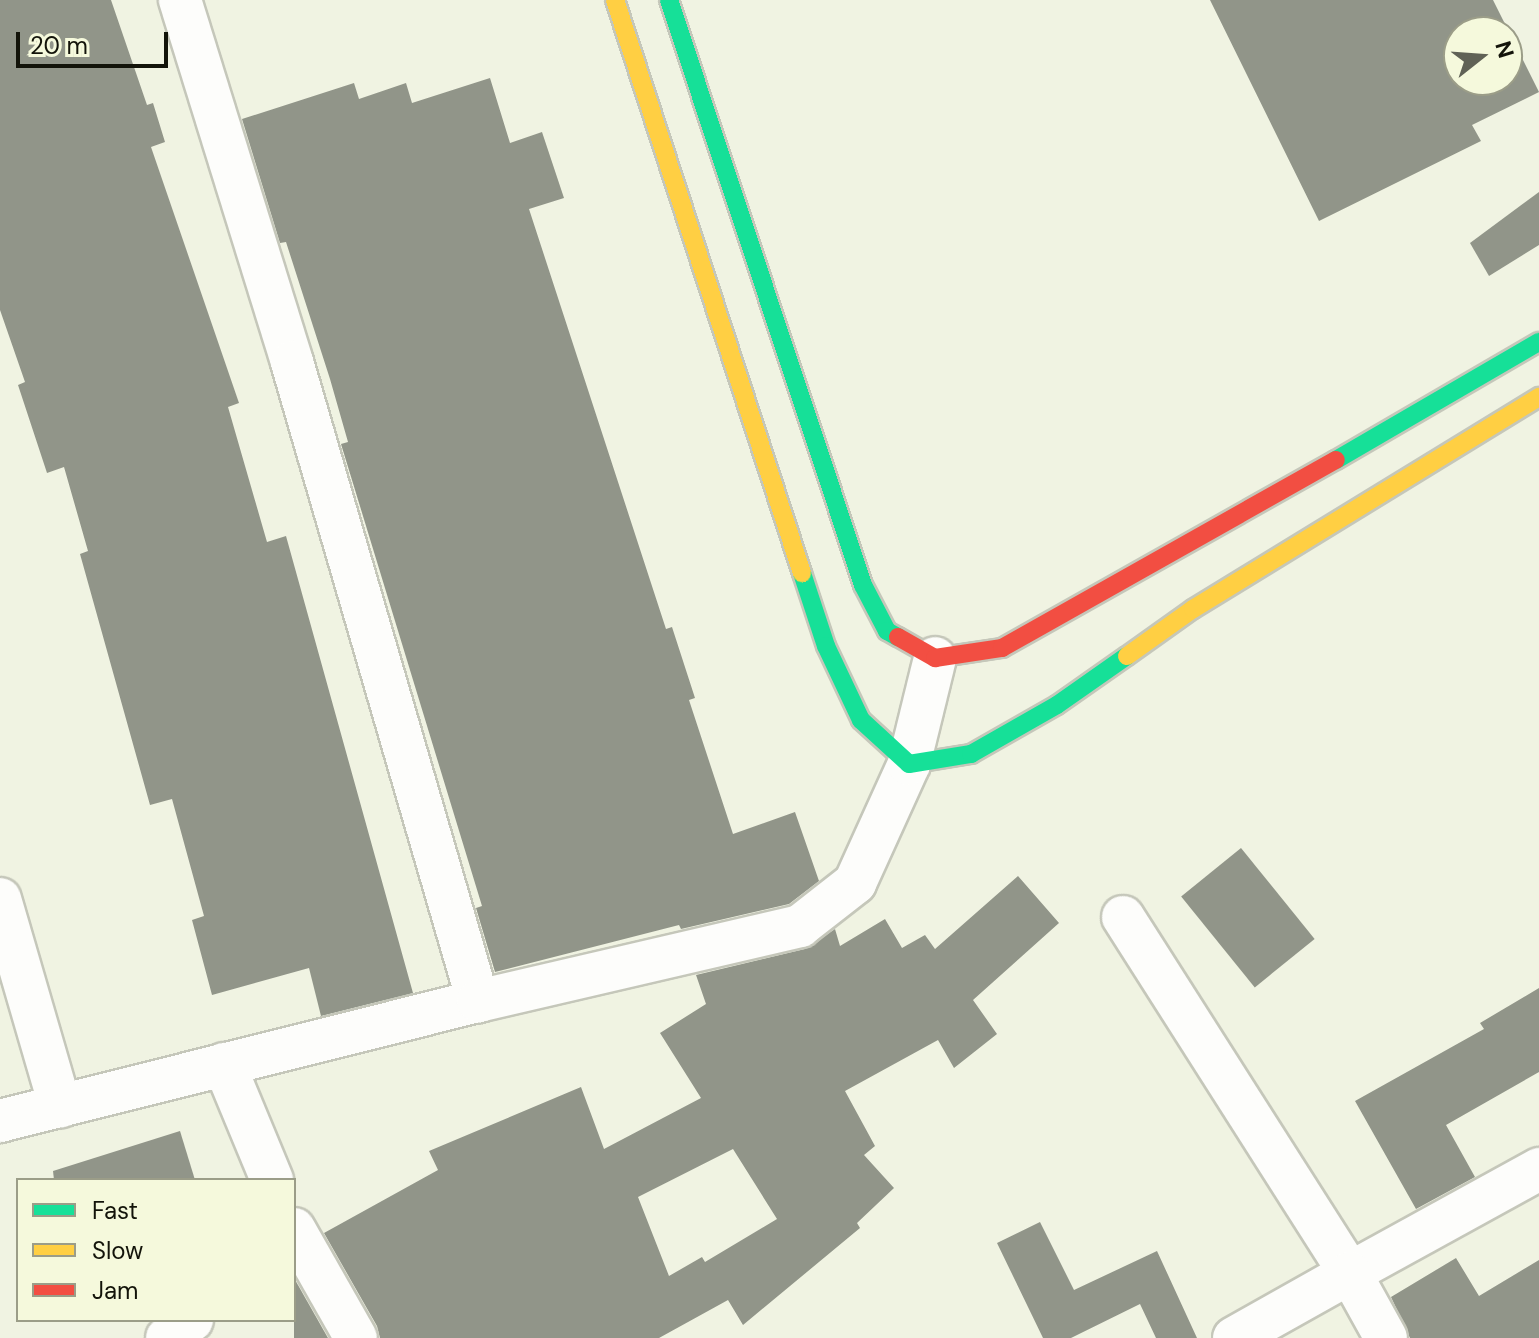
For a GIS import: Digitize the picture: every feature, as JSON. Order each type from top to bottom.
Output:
[{"type":"street","points":[[180,0],[296,377],[478,1001]]},
{"type":"street","points":[[615,0],[826,646],[861,720],[909,764]]},
{"type":"street","points":[[669,0],[863,585],[887,631],[935,658],[1002,648],[1441,401],[1539,342]]},
{"type":"street","points":[[909,764],[971,754],[1057,705],[1193,609],[1539,397]]},
{"type":"street","points":[[0,1121],[478,1001],[800,926],[855,883],[909,764],[935,658]]},
{"type":"street","points":[[0,899],[9,965],[60,1106]]},
{"type":"street","points":[[1123,917],[1350,1273],[1386,1338]]},
{"type":"street","points":[[224,1064],[271,1178]]},
{"type":"street","points":[[1234,1338],[1539,1169]]},
{"type":"street","points":[[296,1239],[356,1338]]},
{"type":"street","points":[[167,1338],[189,1322]]},
{"type":"building","points":[[0,0],[111,0],[147,105],[153,103],[165,142],[151,147],[239,403],[228,407],[267,542],[286,536],[413,993],[321,1016],[309,968],[212,995],[192,920],[204,916],[172,799],[150,805],[80,554],[88,551],[64,467],[47,473],[18,385],[25,382],[0,310]]},
{"type":"building","points":[[1210,0],[1493,0],[1501,16],[1443,16],[1443,96],[1523,96],[1523,60],[1539,92],[1472,125],[1481,141],[1319,221]]},
{"type":"building","points":[[490,78],[510,143],[542,132],[564,198],[529,209],[666,629],[672,627],[695,698],[689,700],[733,834],[795,812],[819,881],[789,904],[681,929],[679,925],[495,972],[476,908],[482,906],[341,444],[348,442],[330,379],[286,242],[280,243],[242,119],[354,83],[359,99],[406,83],[412,103]]},
{"type":"building","points":[[1539,192],[1539,245],[1489,276],[1470,243]]},
{"type":"building","points":[[1241,848],[1315,939],[1255,987],[1181,896]]},
{"type":"building","points":[[1018,876],[1059,923],[973,1000],[997,1034],[954,1068],[938,1040],[845,1091],[875,1146],[864,1155],[894,1188],[857,1223],[860,1228],[743,1325],[728,1300],[659,1338],[380,1338],[377,1326],[324,1233],[438,1170],[429,1151],[581,1087],[604,1149],[701,1098],[660,1033],[706,1004],[696,975],[805,949],[835,929],[840,946],[885,919],[902,948],[925,935],[935,949]],"holes":[[[733,1149],[777,1219],[705,1262],[702,1257],[669,1276],[638,1197]]]},
{"type":"building","points":[[1539,988],[1539,1072],[1446,1125],[1475,1177],[1416,1209],[1355,1101],[1484,1029],[1480,1023]]},
{"type":"building","points":[[180,1131],[194,1178],[54,1178],[53,1171]]},
{"type":"building","points":[[1040,1222],[1074,1290],[1157,1251],[1197,1338],[1156,1338],[1140,1304],[1071,1338],[1043,1338],[997,1243]]},
{"type":"building","points":[[1456,1258],[1479,1296],[1539,1260],[1539,1338],[1410,1338],[1391,1297]]},
{"type":"building","points":[[296,1282],[328,1338],[294,1338],[296,1322]]},
{"type":"traffic: fast","points":[[669,0],[863,585],[887,631],[898,637]]},
{"type":"traffic: fast","points":[[1336,460],[1539,342]]},
{"type":"traffic: fast","points":[[802,573],[826,646],[861,720],[909,764],[971,754],[1057,705],[1127,656]]},
{"type":"traffic: slow","points":[[615,0],[802,573]]},
{"type":"traffic: slow","points":[[1127,656],[1193,609],[1539,397]]},
{"type":"traffic: jam","points":[[898,637],[935,658],[1002,648],[1336,460]]}]
